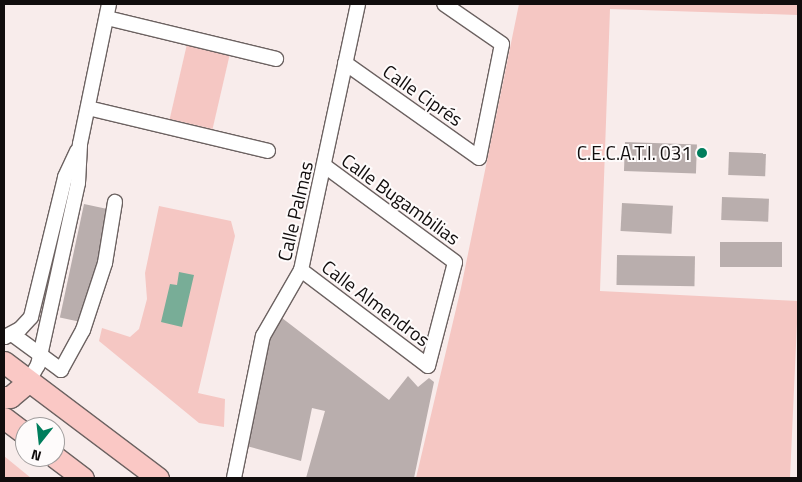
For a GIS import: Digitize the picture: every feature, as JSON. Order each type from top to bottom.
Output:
[{"type":"main road","points":[[4,362],[28,382],[158,478]]},
{"type":"main road","points":[[4,397],[10,397],[28,382]]},
{"type":"main road","points":[[4,418],[15,426]]},
{"type":"main road","points":[[65,464],[83,478]]},
{"type":"street","name":"Calle Palmas","points":[[234,478],[263,336],[302,270],[358,4]]},
{"type":"street","name":"Calle Ciprés","points":[[346,63],[479,158],[502,44],[444,4]]},
{"type":"street","points":[[28,382],[40,353],[78,183],[80,144],[108,11],[211,43],[276,59]]},
{"type":"street","points":[[88,108],[268,152]]},
{"type":"street","points":[[80,144],[65,177],[30,317],[8,336],[40,353],[61,370],[83,330],[105,263],[116,202]]},
{"type":"street","name":"Calle Bugambilias","points":[[325,166],[455,262],[428,366]]},
{"type":"street","name":"Calle Almendros","points":[[302,270],[428,366]]},
{"type":"shaded area","points":[[519,4],[798,4],[798,15],[610,9],[600,291],[798,301],[790,478],[416,478],[461,288]]},
{"type":"shaded area","points":[[187,44],[230,54],[213,129],[170,119]]},
{"type":"shaded area","points":[[159,206],[231,221],[235,236],[198,393],[225,399],[224,427],[199,423],[99,341],[102,328],[130,337],[139,329],[147,299],[145,273]]},
{"type":"shaded area","points":[[179,272],[194,275],[182,327],[161,322],[170,284],[177,285]]},
{"type":"shaded area","points":[[4,456],[15,467],[31,478],[4,478]]},
{"type":"building","points":[[625,142],[697,145],[696,173],[624,171]]},
{"type":"building","points":[[729,152],[766,153],[765,176],[728,175]]},
{"type":"building","points":[[722,197],[769,199],[768,222],[721,220]]},
{"type":"building","points":[[622,203],[673,206],[671,234],[621,231]]},
{"type":"building","points":[[84,204],[108,209],[84,323],[60,317]]},
{"type":"building","points":[[720,242],[782,242],[782,267],[720,267]]},
{"type":"building","points":[[617,255],[695,256],[694,286],[616,285]]},
{"type":"building","points":[[282,318],[389,400],[408,376],[418,387],[429,378],[434,382],[414,478],[306,478],[325,411],[312,408],[301,461],[243,445],[267,339]]},
{"type":"place","name":"C.E.C.A.T.I. 031","points":[[702,153]]}]
